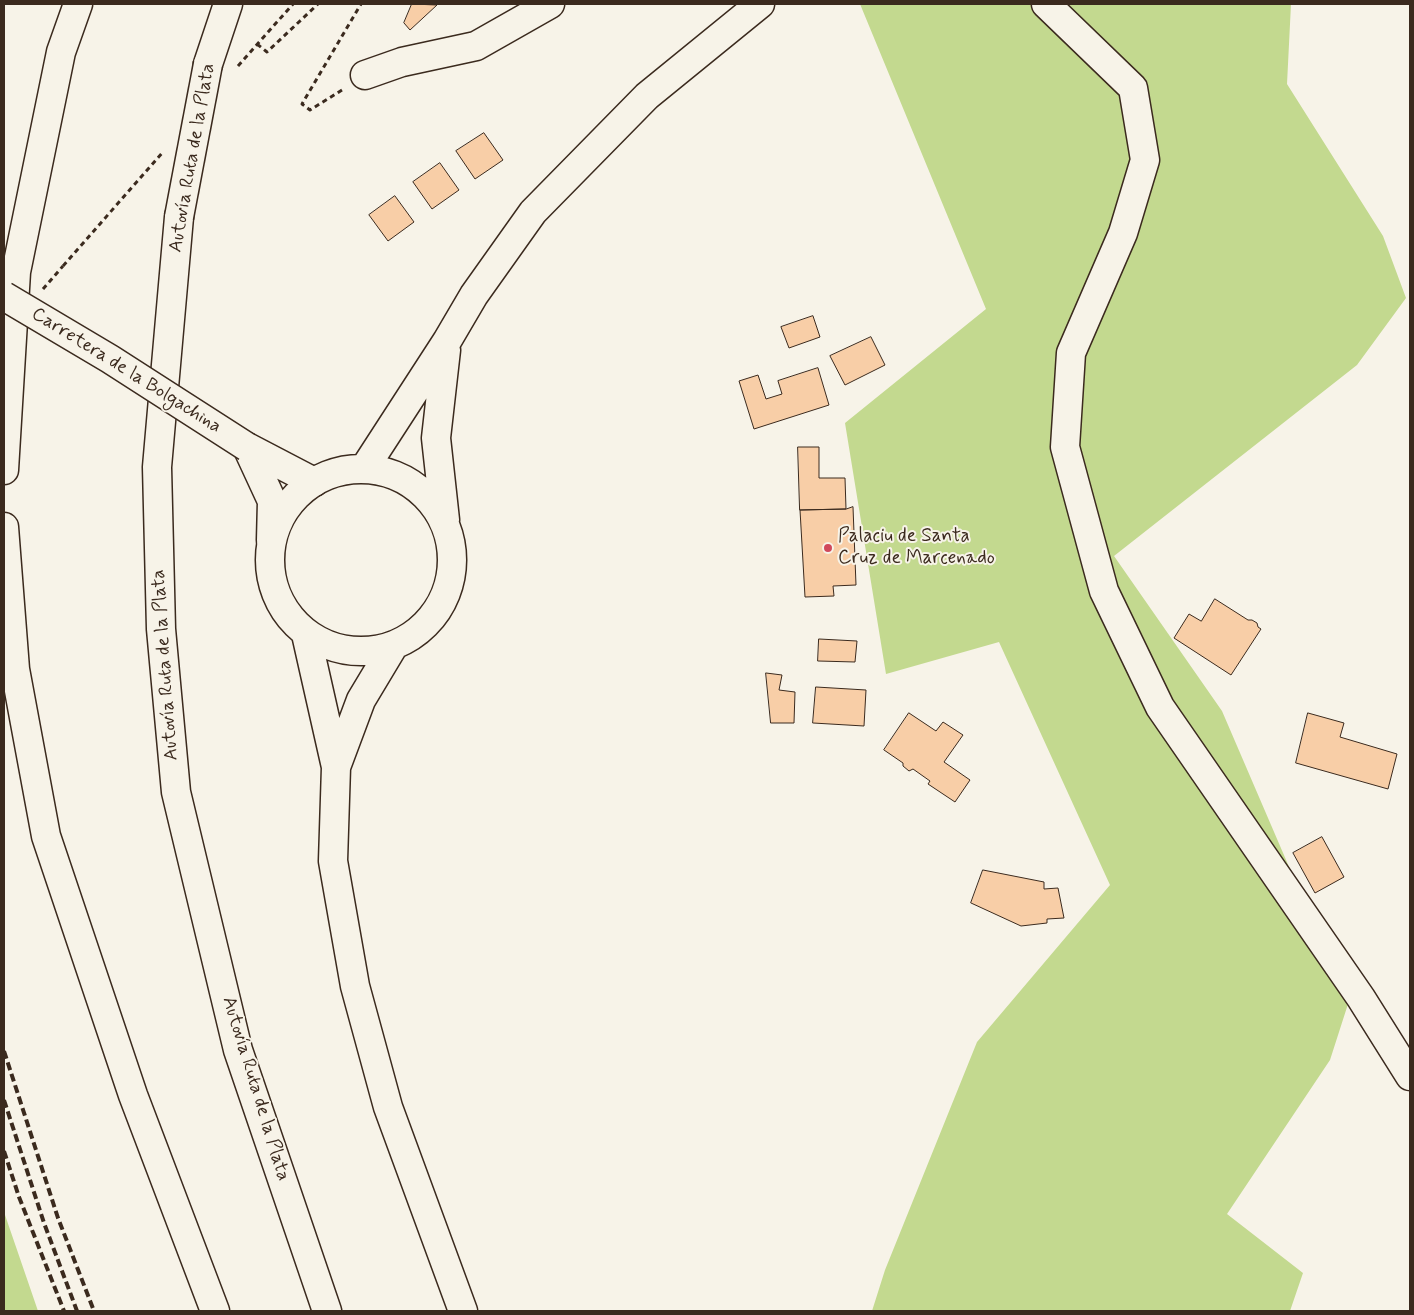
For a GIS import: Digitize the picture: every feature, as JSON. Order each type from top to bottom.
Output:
[{"type":"main road","points":[[4,470],[16,272],[61,52],[78,4]]},
{"type":"main road","name":"Autovía Ruta de la Plata","points":[[228,4],[208,64],[178,217],[157,467],[161,629],[176,792],[238,1050],[327,1311]]},
{"type":"main road","points":[[365,75],[402,62],[476,46],[550,4]]},
{"type":"main road","points":[[364,469],[447,341],[474,295],[532,212],[647,96],[760,4]]},
{"type":"main road","points":[[1046,4],[1133,88],[1145,160],[1123,233],[1071,353],[1065,447],[1104,590],[1160,707],[1361,998],[1410,1076]]},
{"type":"main road","name":"Carretera de la Bolgachina","points":[[4,296],[110,359],[247,447],[314,482]]},
{"type":"main road","points":[[247,447],[272,501],[270,572],[276,595],[289,617],[306,634],[332,647],[366,651],[394,645],[419,631],[437,611],[448,586],[452,560],[446,527],[436,438],[447,341]]},
{"type":"main road","points":[[272,540],[288,504],[314,482],[340,471],[364,469],[392,474],[429,499],[446,527]]},
{"type":"main road","points":[[4,528],[15,669],[46,836],[133,1095],[215,1311]]},
{"type":"main road","points":[[306,634],[336,767],[333,861],[355,986],[388,1107],[463,1311]]},
{"type":"main road","points":[[336,767],[361,700],[394,645]]},
{"type":"path","points":[[257,44],[267,52],[318,4]]},
{"type":"path","points":[[361,4],[302,104],[310,110],[365,75]]},
{"type":"green space","points":[[860,4],[1291,4],[1287,84],[1383,236],[1406,298],[1357,365],[1114,556],[1222,711],[1348,1004],[1330,1060],[1227,1214],[1303,1273],[1290,1311],[872,1311],[885,1270],[977,1042],[1110,885],[999,642],[886,674],[845,423],[986,309]]},
{"type":"green space","points":[[4,1212],[38,1311],[4,1311]]},
{"type":"building","points":[[412,4],[437,5],[410,30],[404,23]]},
{"type":"building","points":[[484,133],[503,160],[475,179],[456,151]]},
{"type":"building","points":[[440,163],[459,190],[432,209],[413,182]]},
{"type":"building","points":[[395,196],[414,222],[388,241],[369,215]]},
{"type":"building","points":[[813,316],[820,337],[789,348],[781,327]]},
{"type":"building","points":[[871,337],[885,365],[845,385],[830,356]]},
{"type":"building","points":[[818,368],[829,405],[754,429],[739,381],[758,375],[766,399],[782,394],[778,381]]},
{"type":"building","points":[[798,447],[819,447],[819,478],[845,478],[846,509],[800,510]]},
{"type":"building","name":"Palaciu de Santa Cruz de Marcenado","points":[[853,507],[856,585],[833,586],[834,596],[805,597],[800,510],[846,509]]},
{"type":"building","points":[[1215,599],[1248,620],[1257,623],[1261,629],[1231,675],[1174,638],[1189,614],[1201,621]]},
{"type":"building","points":[[819,639],[857,641],[855,662],[818,661]]},
{"type":"building","points":[[766,673],[782,675],[779,690],[795,692],[794,723],[771,723]]},
{"type":"building","points":[[816,687],[866,690],[864,726],[813,723]]},
{"type":"building","points":[[909,713],[936,731],[943,722],[963,735],[944,762],[970,780],[955,802],[928,784],[930,781],[913,769],[909,771],[903,766],[903,763],[884,750]]},
{"type":"building","points":[[1308,713],[1344,723],[1340,737],[1397,754],[1388,789],[1296,763]]},
{"type":"building","points":[[1322,837],[1344,877],[1315,893],[1293,853]]},
{"type":"building","points":[[983,870],[1044,882],[1044,889],[1058,888],[1064,918],[1047,919],[1047,923],[1021,926],[971,903]]},
{"type":"railway","points":[[4,1051],[58,1218],[94,1311]]},
{"type":"railway","points":[[4,1100],[44,1223],[77,1311]]},
{"type":"railway","points":[[4,1151],[19,1197],[64,1311]]},
{"type":"place","name":"Palaciu de Santa Cruz de Marcenado","points":[[828,548]]}]
